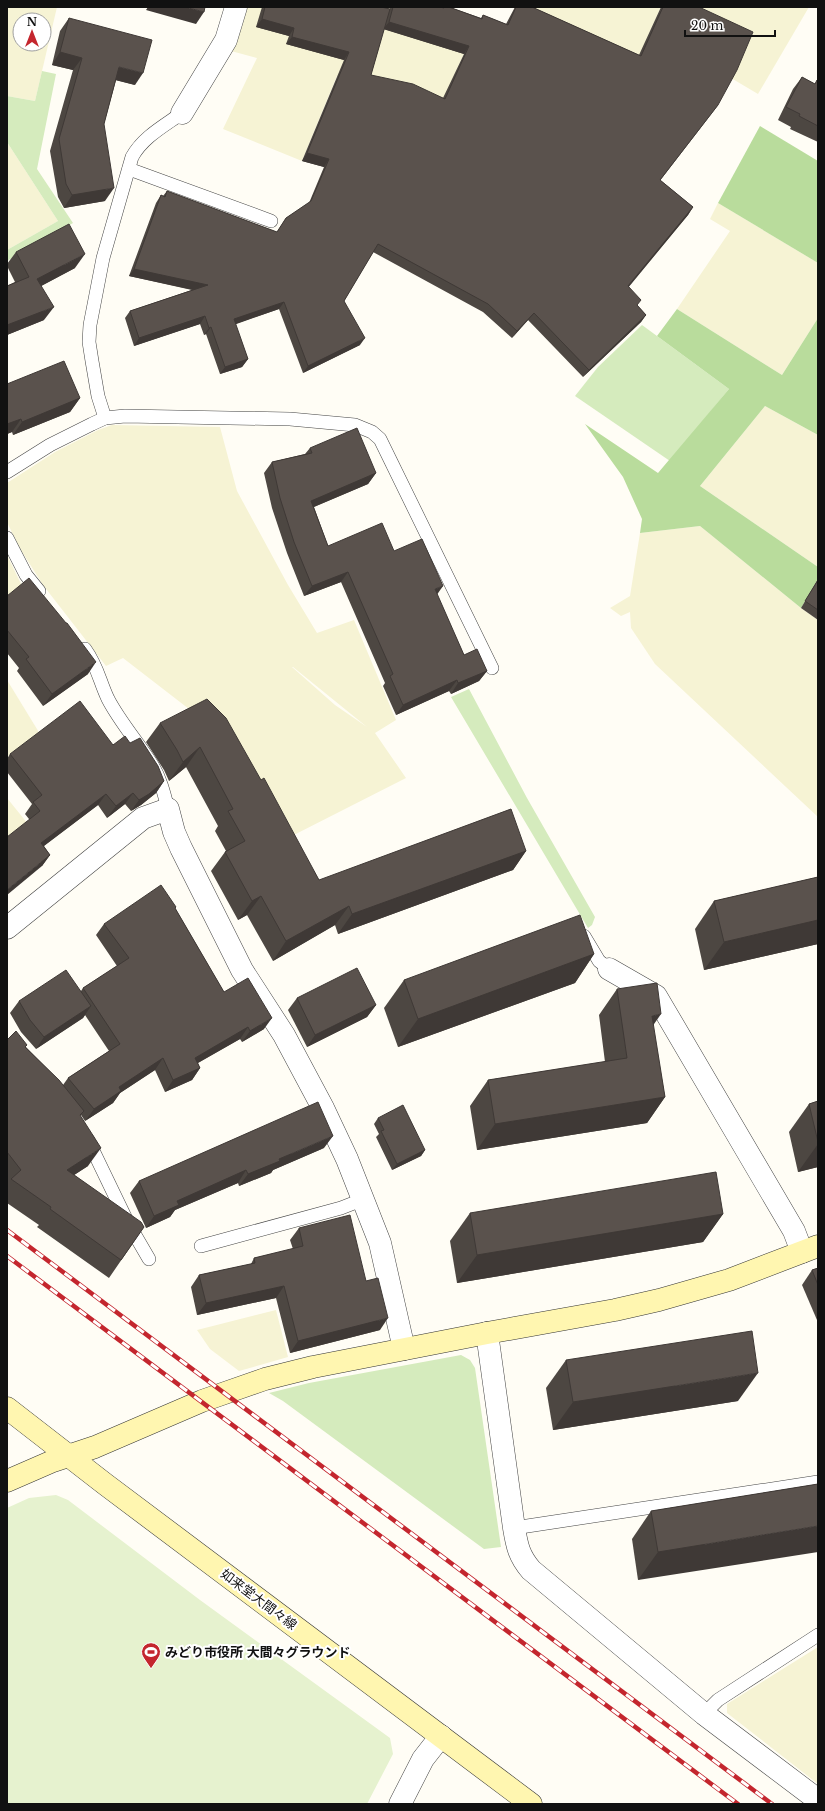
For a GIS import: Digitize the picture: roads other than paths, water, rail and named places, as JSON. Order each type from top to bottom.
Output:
[{"type":"street","points":[[182,113],[226,40],[236,7]]},
{"type":"street","points":[[7,928],[142,818],[168,809],[174,832],[207,901],[242,970],[284,1035],[323,1108],[364,1199],[380,1243],[387,1268],[404,1349]]},
{"type":"street","points":[[7,1481],[202,1401],[265,1379],[313,1367],[404,1349],[615,1310],[693,1291],[766,1267],[810,1249],[794,1231],[656,996],[609,969]]},
{"type":"street","points":[[487,1333],[517,1548],[522,1560],[531,1570],[704,1714],[818,1800]]},
{"type":"street","name":"如来堂大間々線","points":[[7,1408],[71,1456],[104,1484],[531,1804]]},
{"type":"street","points":[[400,1804],[423,1758],[441,1736]]},
{"type":"lane","points":[[105,418],[98,396],[89,342],[90,325],[103,258],[132,157],[137,148],[147,139],[182,113]]},
{"type":"lane","points":[[129,169],[272,221]]},
{"type":"lane","points":[[7,472],[50,445],[105,418],[125,416],[290,419],[355,425],[372,432],[380,439],[492,668]]},
{"type":"lane","points":[[7,538],[26,575],[50,603]]},
{"type":"lane","points":[[77,638],[94,662],[108,698],[118,716],[157,774],[162,785],[168,809]]},
{"type":"lane","points":[[581,931],[599,961],[609,969]]},
{"type":"lane","points":[[82,1130],[128,1223],[149,1259]]},
{"type":"lane","points":[[201,1246],[341,1208],[364,1199]]},
{"type":"lane","points":[[514,1528],[818,1482]]},
{"type":"lane","points":[[704,1714],[718,1700],[818,1635]]},
{"type":"railway","points":[[7,1230],[772,1804]]},
{"type":"railway","points":[[7,1256],[738,1804]]},
{"type":"place","name":"みどり市役所 大間々グラウンド","points":[[151,1669]]}]
